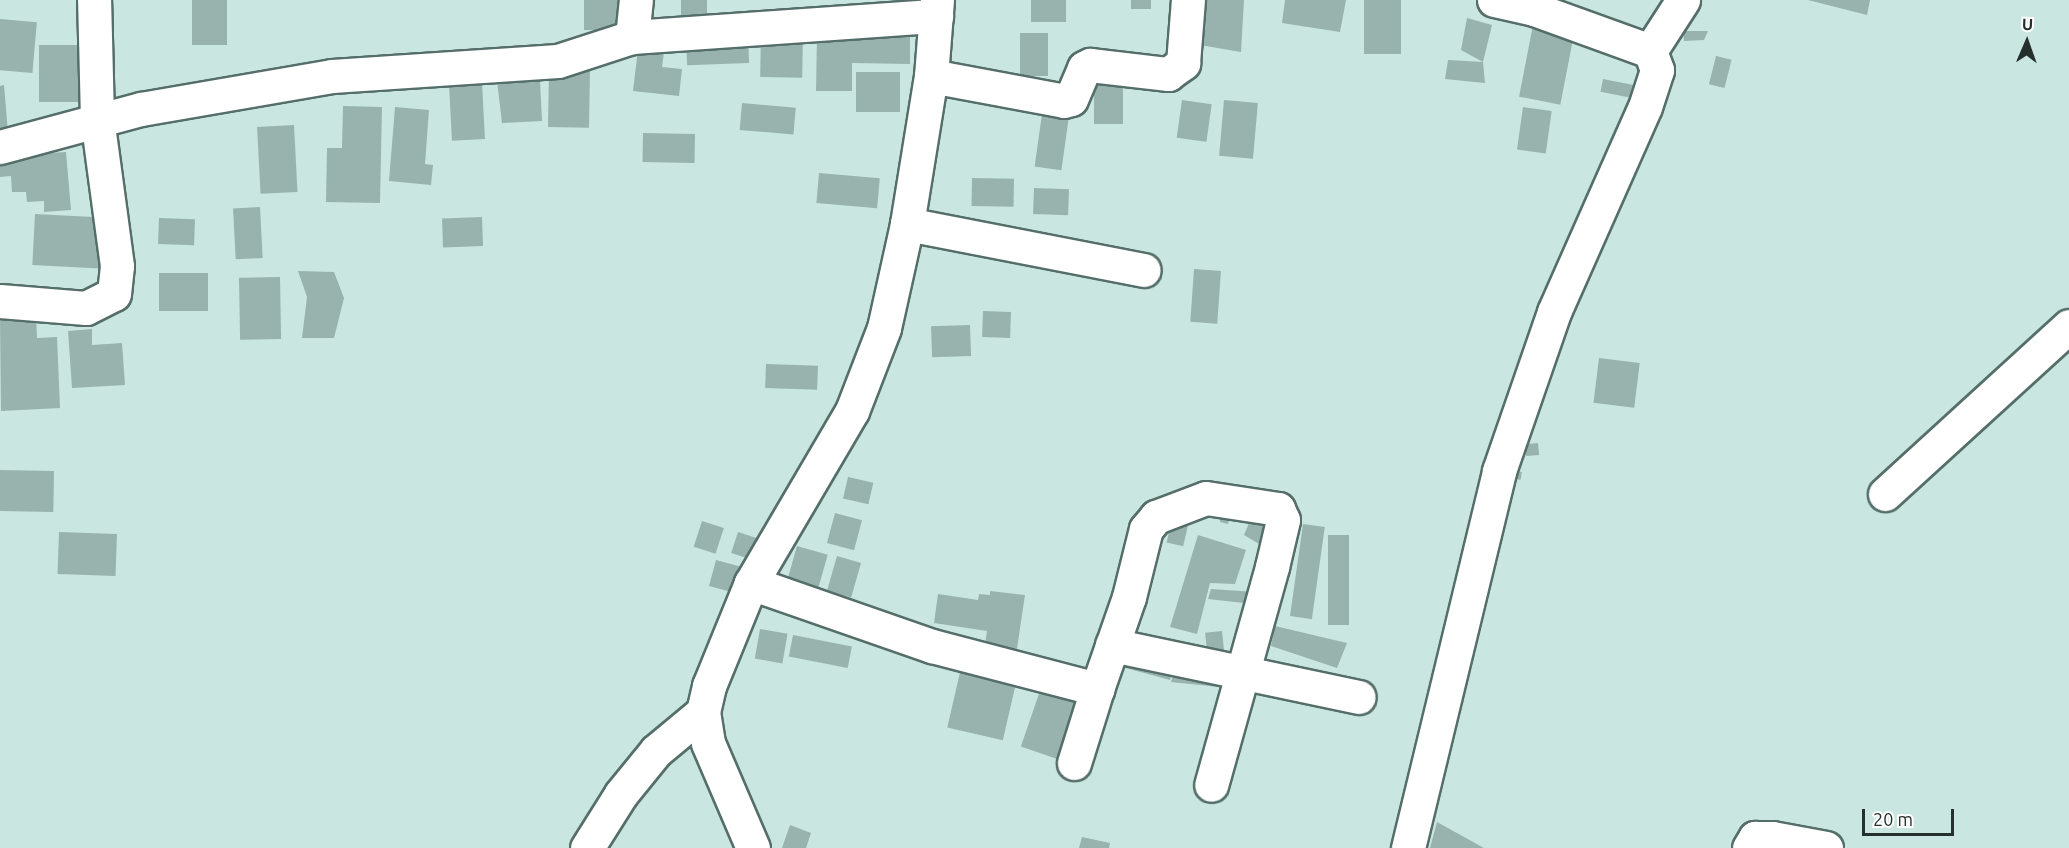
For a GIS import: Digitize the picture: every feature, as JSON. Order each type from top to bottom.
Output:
[{"type":"street","points":[[0,301],[86,308],[114,294],[117,266],[97,118],[94,0]]},
{"type":"street","points":[[632,37],[636,0]]},
{"type":"street","points":[[931,76],[1064,101],[1071,99],[1084,68],[1090,65],[1168,74],[1183,63],[1188,0]]},
{"type":"street","points":[[1408,848],[1499,471],[1554,312],[1645,107],[1657,70],[1650,51],[1534,9],[1494,0]]},
{"type":"street","points":[[1650,51],[1683,0]]},
{"type":"street","points":[[0,147],[97,118],[332,76],[558,61],[632,37],[937,8],[931,76],[907,224],[884,328],[852,411],[751,583],[709,686],[703,712],[708,743],[753,848]]},
{"type":"street","points":[[907,224],[1144,270]]},
{"type":"street","points":[[1885,494],[2069,326]]},
{"type":"street","points":[[1074,763],[1129,597],[1146,529],[1156,517],[1206,498],[1273,507],[1282,512],[1283,520],[1244,673],[1211,785]]},
{"type":"street","points":[[751,583],[932,646],[1097,689]]},
{"type":"street","points":[[1112,645],[1359,697]]},
{"type":"street","points":[[587,848],[621,794],[656,751],[703,712]]},
{"type":"street","points":[[1749,848],[1755,838],[1772,838],[1826,848]]},
{"type":"building","points":[[192,0],[227,0],[227,45],[192,45]]},
{"type":"building","points":[[584,0],[624,0],[624,30],[584,30]]},
{"type":"building","points":[[681,0],[707,0],[707,15],[681,15]]},
{"type":"building","points":[[1031,0],[1066,0],[1066,22],[1031,22]]},
{"type":"building","points":[[1131,0],[1151,0],[1151,9],[1131,9]]},
{"type":"building","points":[[1204,0],[1244,0],[1241,52],[1200,45]]},
{"type":"building","points":[[1285,0],[1346,0],[1340,32],[1282,23]]},
{"type":"building","points":[[1364,0],[1401,0],[1401,54],[1364,54]]},
{"type":"building","points":[[1808,0],[1870,0],[1867,15]]},
{"type":"building","points":[[1467,18],[1492,25],[1483,62],[1461,50]]},
{"type":"building","points":[[0,19],[37,22],[32,73],[0,70]]},
{"type":"building","points":[[1533,25],[1574,33],[1560,105],[1519,97]]},
{"type":"building","points":[[761,30],[803,31],[802,78],[760,77]]},
{"type":"building","points":[[1683,31],[1708,31],[1704,40],[1684,41]]},
{"type":"building","points":[[748,33],[749,63],[687,65],[686,35]]},
{"type":"building","points":[[817,33],[910,34],[910,64],[852,63],[852,91],[816,91]]},
{"type":"building","points":[[1020,33],[1048,33],[1048,76],[1020,76]]},
{"type":"building","points":[[639,41],[665,44],[662,67],[682,69],[679,96],[633,91]]},
{"type":"building","points":[[39,45],[90,45],[90,102],[39,102]]},
{"type":"building","points":[[1716,56],[1732,60],[1725,88],[1709,84]]},
{"type":"building","points":[[1448,60],[1483,62],[1485,83],[1445,79]]},
{"type":"building","points":[[526,69],[540,81],[542,121],[502,123],[497,81]]},
{"type":"building","points":[[549,69],[590,70],[589,128],[548,127]]},
{"type":"building","points":[[856,72],[900,72],[900,112],[856,112]]},
{"type":"building","points":[[1094,75],[1123,75],[1123,124],[1094,124]]},
{"type":"building","points":[[1603,79],[1633,85],[1631,98],[1601,92]]},
{"type":"building","points":[[482,83],[485,139],[452,141],[449,85]]},
{"type":"building","points":[[4,85],[8,133],[0,133],[0,86]]},
{"type":"building","points":[[1182,100],[1212,104],[1206,142],[1177,138]]},
{"type":"building","points":[[1224,100],[1258,103],[1253,159],[1219,156]]},
{"type":"building","points":[[742,103],[796,108],[793,135],[740,130]]},
{"type":"building","points":[[343,106],[382,107],[380,203],[326,202],[327,148],[342,148]]},
{"type":"building","points":[[395,107],[429,110],[425,164],[433,165],[431,185],[389,181]]},
{"type":"building","points":[[1523,107],[1552,111],[1546,154],[1517,150]]},
{"type":"building","points":[[1042,114],[1069,118],[1061,170],[1035,166]]},
{"type":"building","points":[[294,125],[298,192],[261,194],[257,127]]},
{"type":"building","points":[[643,133],[695,134],[694,163],[642,162]]},
{"type":"building","points":[[66,152],[71,210],[44,212],[44,201],[27,202],[26,192],[12,192],[11,176],[0,177],[0,156]]},
{"type":"building","points":[[819,173],[880,178],[877,208],[816,203]]},
{"type":"building","points":[[972,178],[1014,179],[1014,207],[972,206]]},
{"type":"building","points":[[1034,188],[1069,189],[1068,215],[1033,214]]},
{"type":"building","points":[[260,207],[263,258],[236,259],[233,208]]},
{"type":"building","points":[[35,214],[103,218],[100,268],[32,265]]},
{"type":"building","points":[[482,217],[483,246],[443,247],[442,218]]},
{"type":"building","points":[[159,218],[195,219],[194,245],[158,244]]},
{"type":"building","points":[[1194,269],[1221,271],[1217,324],[1190,322]]},
{"type":"building","points":[[298,271],[334,272],[344,298],[334,338],[302,338],[307,297]]},
{"type":"building","points":[[159,273],[208,273],[208,311],[159,311]]},
{"type":"building","points":[[280,277],[281,339],[240,340],[239,278]]},
{"type":"building","points":[[983,311],[1011,312],[1010,338],[982,337]]},
{"type":"building","points":[[36,316],[37,338],[57,337],[60,408],[1,411],[0,317]]},
{"type":"building","points":[[970,325],[971,356],[932,357],[931,326]]},
{"type":"building","points":[[92,329],[92,345],[122,343],[125,385],[72,388],[68,331]]},
{"type":"building","points":[[1599,358],[1640,363],[1634,408],[1594,403]]},
{"type":"building","points":[[766,364],[818,366],[817,390],[765,388]]},
{"type":"building","points":[[1538,443],[1539,455],[1526,456],[1525,444]]},
{"type":"building","points":[[1501,469],[1522,472],[1521,480],[1500,477]]},
{"type":"building","points":[[0,470],[54,471],[53,512],[0,511]]},
{"type":"building","points":[[848,477],[873,483],[868,504],[843,498]]},
{"type":"building","points":[[1255,509],[1276,518],[1266,548],[1244,535]]},
{"type":"building","points":[[1222,512],[1231,512],[1228,524],[1220,522]]},
{"type":"building","points":[[835,513],[862,520],[854,550],[827,543]]},
{"type":"building","points":[[1172,519],[1189,523],[1183,546],[1167,542]]},
{"type":"building","points":[[702,521],[724,528],[716,554],[694,547]]},
{"type":"building","points":[[1303,524],[1325,527],[1312,619],[1290,616]]},
{"type":"building","points":[[59,532],[117,534],[115,576],[58,574]]},
{"type":"building","points":[[738,532],[759,539],[752,560],[731,553]]},
{"type":"building","points":[[1198,535],[1246,550],[1235,584],[1210,583],[1197,634],[1170,627]]},
{"type":"building","points":[[1328,535],[1349,535],[1349,625],[1328,625]]},
{"type":"building","points":[[797,546],[828,555],[818,588],[788,579]]},
{"type":"building","points":[[837,556],[861,563],[851,597],[827,591]]},
{"type":"building","points":[[716,560],[739,566],[732,592],[709,586]]},
{"type":"building","points":[[1211,589],[1255,592],[1236,639],[1244,603],[1208,599]]},
{"type":"building","points":[[990,591],[1025,595],[1015,662],[983,657],[987,631],[934,623],[938,594],[978,600],[979,594],[990,595]]},
{"type":"building","points":[[1275,626],[1347,643],[1337,668],[1271,646]]},
{"type":"building","points":[[760,629],[788,634],[782,663],[755,659]]},
{"type":"building","points":[[1222,631],[1224,650],[1207,652],[1205,633]]},
{"type":"building","points":[[793,635],[852,646],[848,668],[789,657]]},
{"type":"building","points":[[1124,651],[1174,664],[1170,680],[1120,666]]},
{"type":"building","points":[[1176,666],[1231,680],[1229,688],[1171,682]]},
{"type":"building","points":[[961,668],[1017,681],[1003,740],[947,727]]},
{"type":"building","points":[[1042,685],[1096,704],[1075,765],[1021,746]]},
{"type":"building","points":[[1437,822],[1484,848],[1430,848]]},
{"type":"building","points":[[790,825],[811,833],[806,848],[782,848]]},
{"type":"building","points":[[1082,837],[1110,843],[1109,848],[1079,848]]}]
